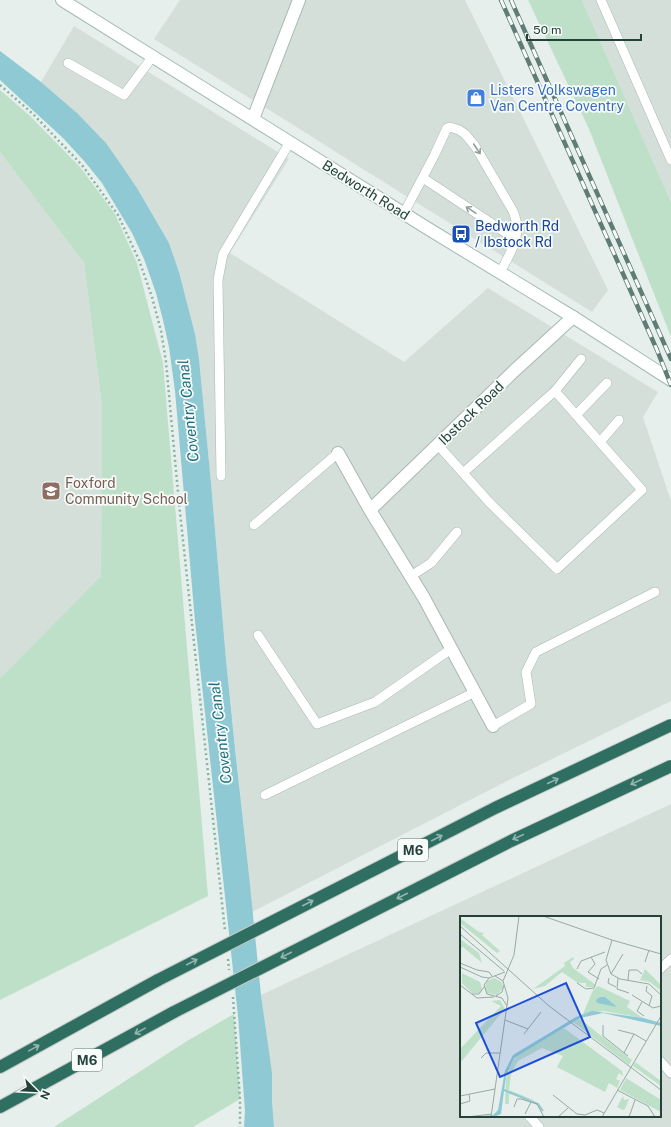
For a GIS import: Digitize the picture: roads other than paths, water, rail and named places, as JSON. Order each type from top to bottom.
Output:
[{"type":"highway","name":"M6","points":[[0,1067],[158,980],[495,808],[671,725]]},
{"type":"highway","name":"M6","points":[[0,1107],[174,1012],[511,841],[671,766]]},
{"type":"street","name":"Bedworth Road","points":[[62,0],[404,214],[573,317],[671,380]]},
{"type":"street","points":[[253,119],[299,0]]},
{"type":"street","name":"Ibstock Road","points":[[370,510],[514,371],[573,317]]},
{"type":"street","points":[[338,453],[370,510],[424,598],[493,726]]},
{"type":"lane","points":[[601,0],[671,160]]},
{"type":"lane","points":[[68,63],[124,95],[153,56]]},
{"type":"lane","points":[[404,214],[447,128],[450,127],[466,134],[475,146],[513,211],[516,219],[517,230],[513,249],[500,273]]},
{"type":"lane","points":[[221,476],[218,280],[223,254],[290,142]]},
{"type":"lane","points":[[423,178],[515,239]]},
{"type":"lane","points":[[463,473],[554,391],[581,359]]},
{"type":"lane","points":[[576,415],[607,383]]},
{"type":"lane","points":[[438,445],[489,502],[557,569],[642,490],[554,391]]},
{"type":"lane","points":[[600,442],[619,420]]},
{"type":"lane","points":[[254,525],[338,453]]},
{"type":"lane","points":[[411,576],[431,563],[457,532]]},
{"type":"lane","points":[[493,726],[531,704],[526,672],[536,652],[655,592]]},
{"type":"lane","points":[[258,634],[317,724],[374,702],[451,649]]},
{"type":"lane","points":[[265,795],[475,692]]},
{"type":"lane","points":[[661,969],[671,959]]},
{"type":"lane","points":[[661,1062],[671,1073]]},
{"type":"lane","points":[[530,1117],[539,1127]]},
{"type":"water","name":"Coventry Canal","points":[[0,51],[41,82],[77,113],[106,143],[120,163],[137,188],[169,243],[179,272],[195,334],[199,359],[211,483],[235,748],[261,995],[272,1073],[274,1127],[244,1127],[245,1111],[238,1016],[195,621],[175,391],[169,347],[163,320],[156,293],[144,259],[132,233],[102,183],[63,138],[0,80]]},
{"type":"railway","points":[[501,0],[657,350],[671,385]]},
{"type":"railway","points":[[511,0],[671,359]]},
{"type":"place","name":"Listers Volkswagen Van Centre Coventry","points":[[476,98]]},
{"type":"place","name":"Bedworth Rd / Ibstock Rd","points":[[461,234]]},
{"type":"place","name":"Foxford Community School","points":[[51,491]]}]
